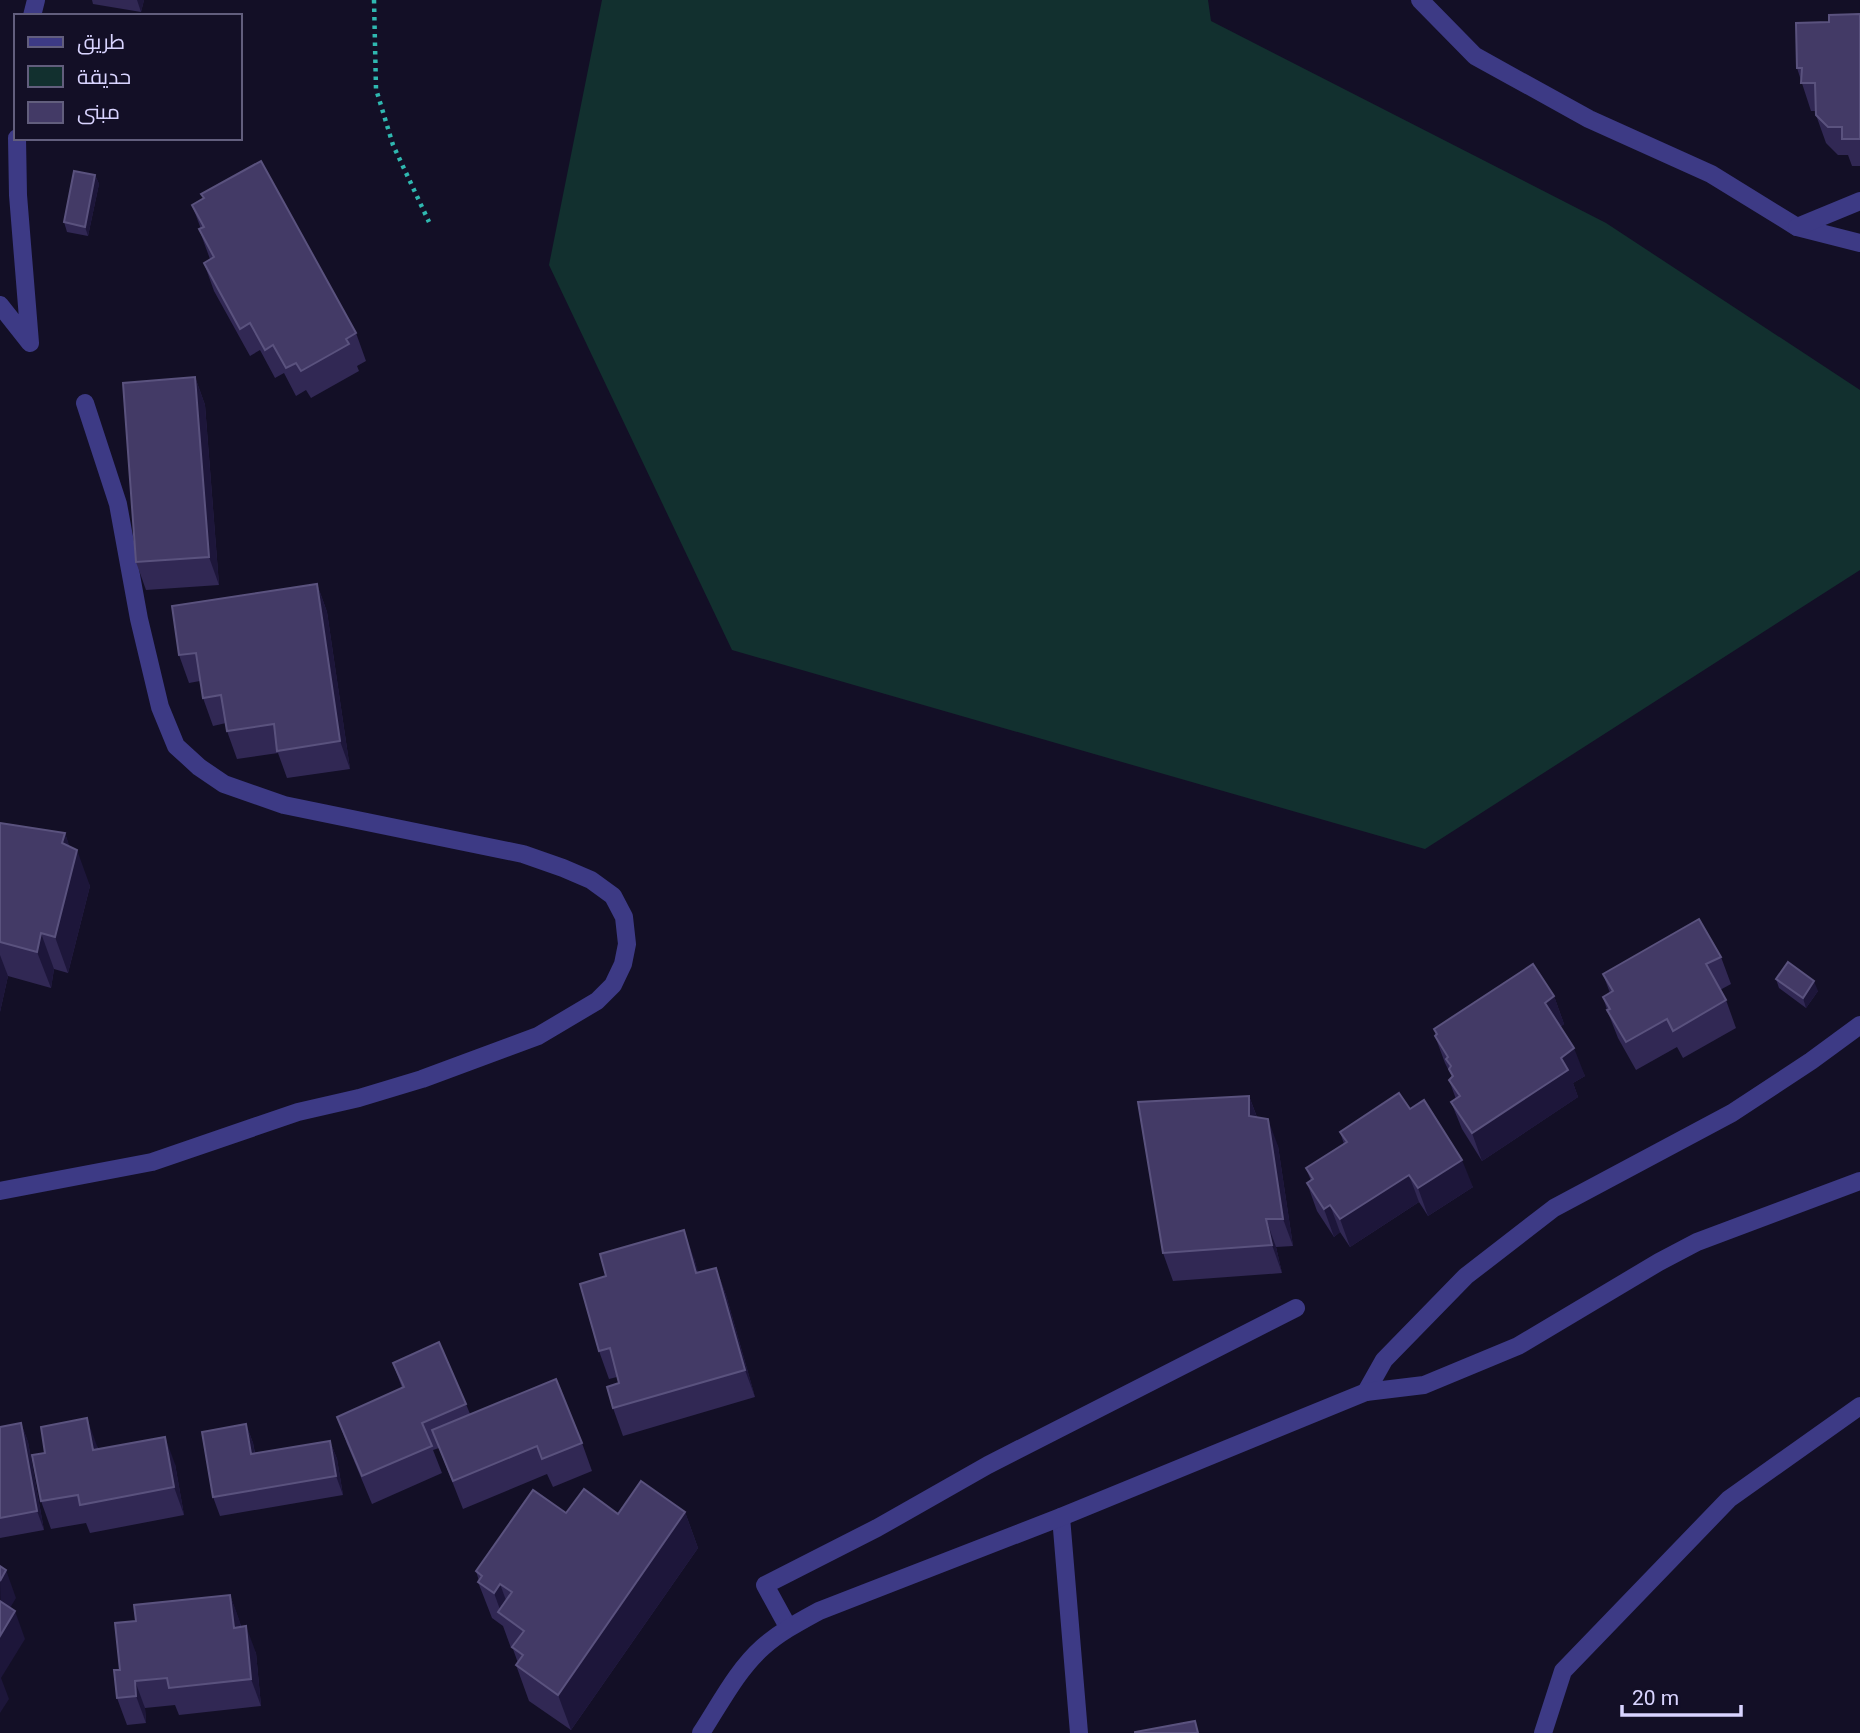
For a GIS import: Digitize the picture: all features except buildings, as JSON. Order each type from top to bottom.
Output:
[{"type":"street","points":[[1420,0],[1475,56],[1589,118],[1711,174],[1797,227],[1860,243]]},
{"type":"street","points":[[0,304],[30,343],[18,195],[17,140]]},
{"type":"street","points":[[1797,227],[1860,201]]},
{"type":"street","points":[[0,1191],[152,1162],[298,1112],[359,1098],[422,1079],[503,1049],[538,1035],[597,1001],[613,985],[627,944],[624,917],[613,896],[591,880],[512,852],[284,805],[224,784],[199,767],[176,746],[160,707],[138,619],[118,505],[85,403]]},
{"type":"street","points":[[1366,1392],[1384,1360],[1466,1276],[1554,1208],[1732,1113],[1860,1025]]},
{"type":"street","points":[[701,1733],[761,1648],[788,1628],[819,1611],[1061,1517],[1366,1392],[1424,1385],[1518,1346],[1659,1262],[1698,1242],[1860,1181]]},
{"type":"street","points":[[788,1628],[765,1585],[877,1528],[988,1465],[1296,1308]]},
{"type":"street","points":[[1542,1733],[1563,1671],[1729,1499],[1860,1406]]},
{"type":"street","points":[[1061,1517],[1080,1733]]},
{"type":"path","points":[[374,0],[376,89],[393,145],[429,222]]},
{"type":"green space","points":[[602,0],[1208,0],[1211,21],[1606,223],[1860,390],[1860,570],[1425,849],[732,650],[549,265]]}]
